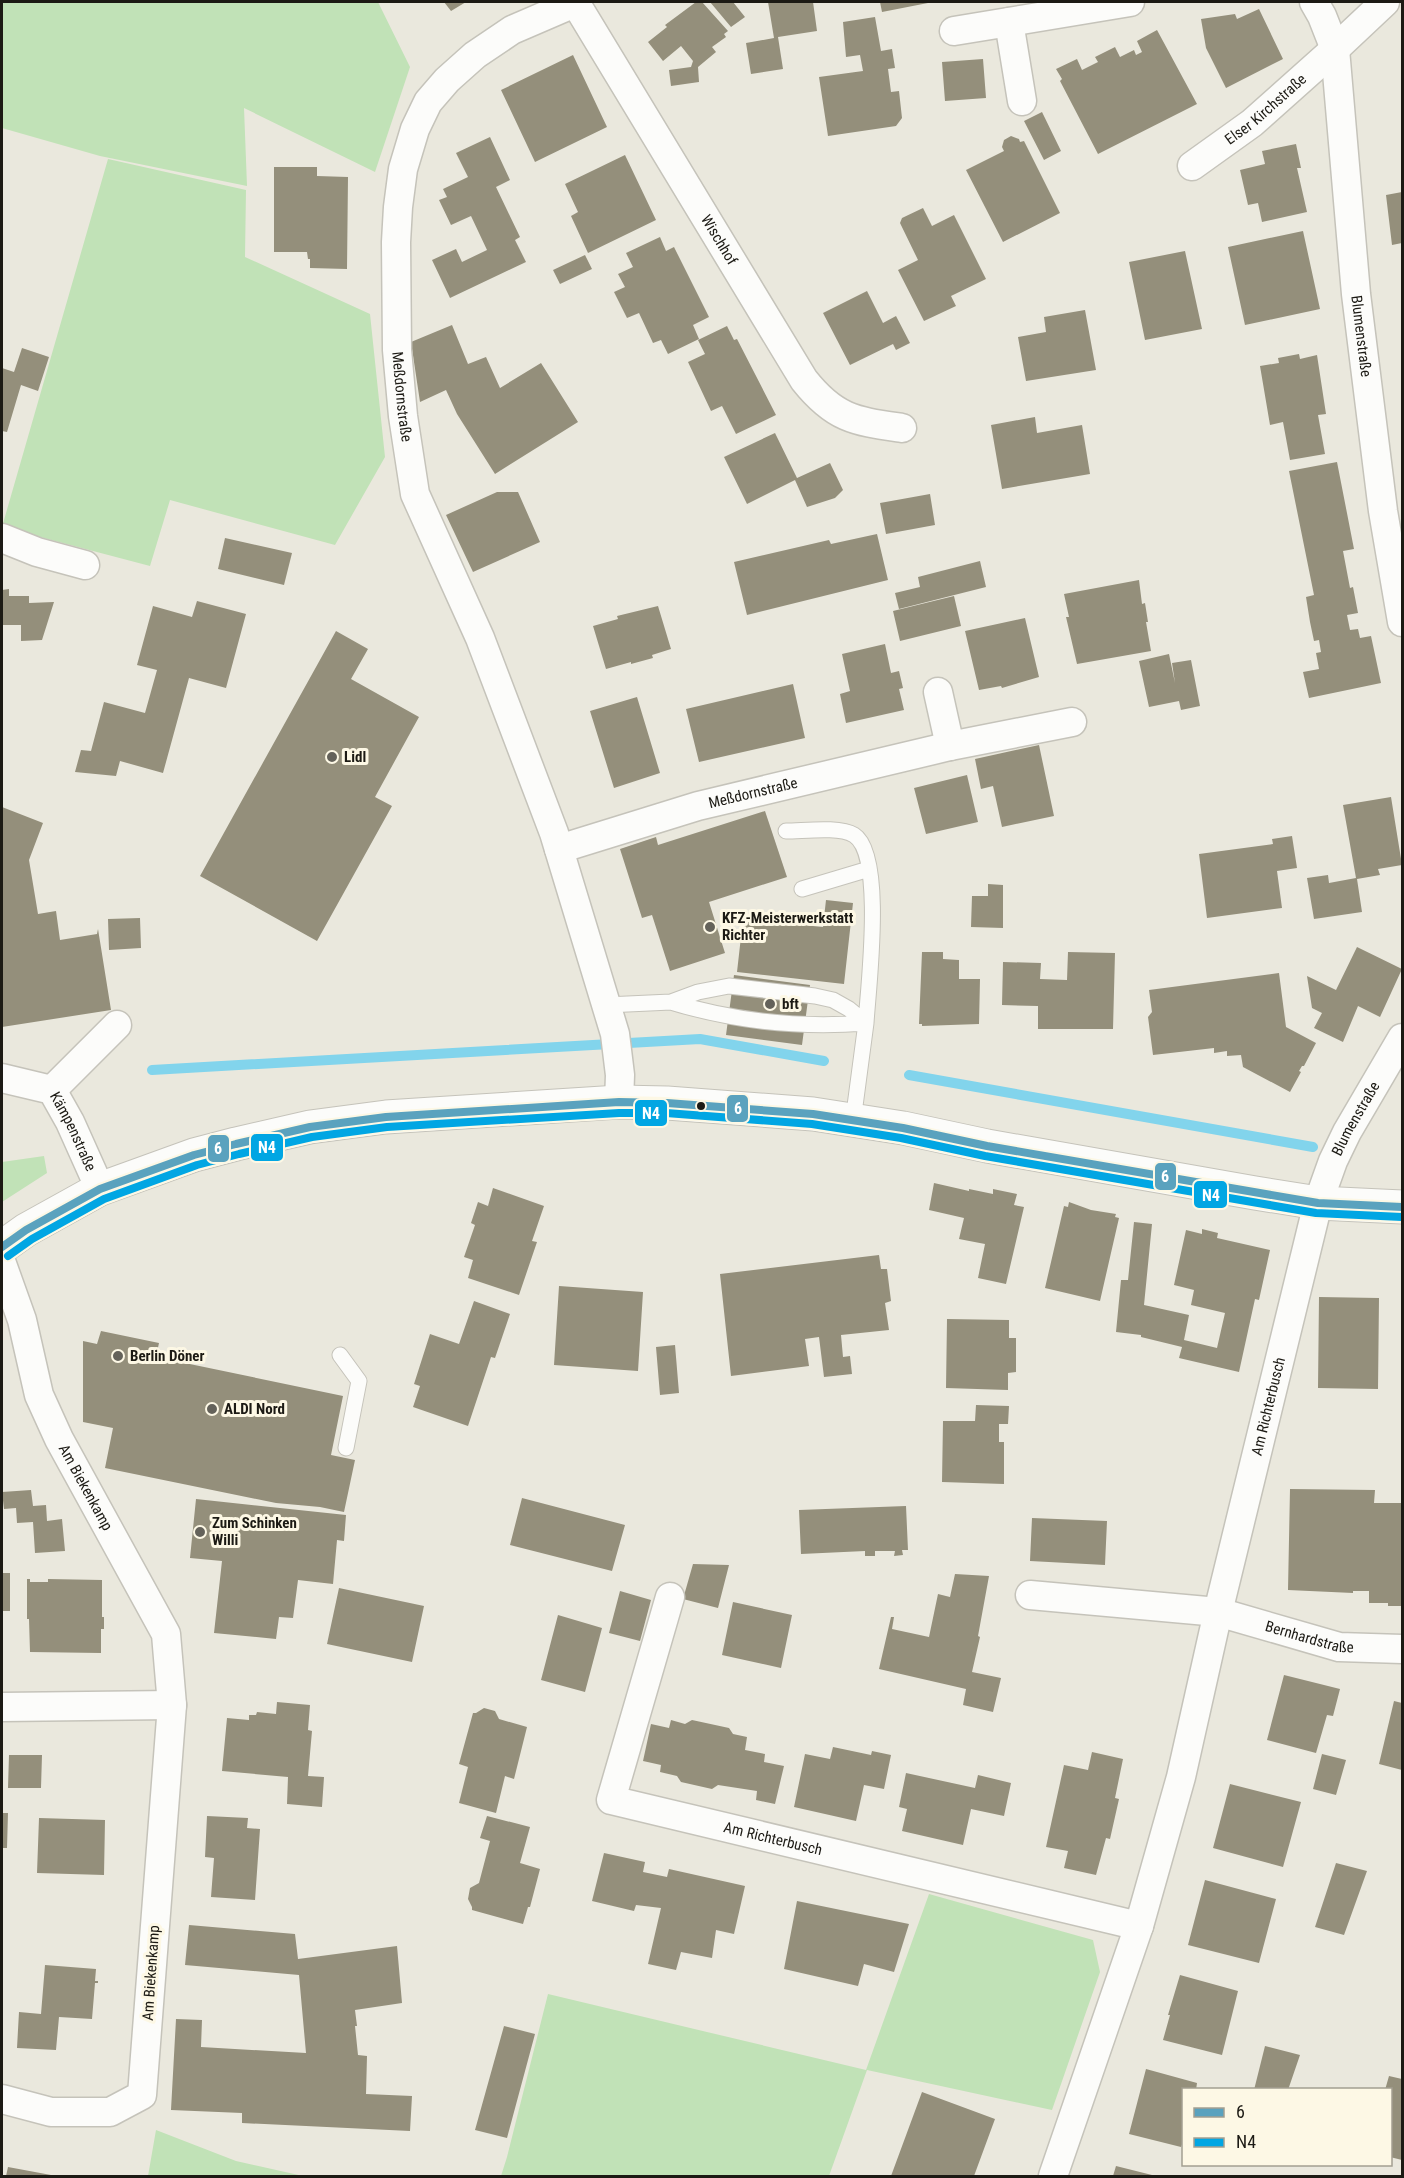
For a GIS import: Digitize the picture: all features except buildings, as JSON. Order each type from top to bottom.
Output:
[{"type":"main road","points":[[2,1247],[26,1230],[100,1188],[194,1155],[310,1127],[397,1116],[619,1102],[760,1109],[853,1121],[903,1128],[1193,1184],[1318,1203],[1402,1207]]},
{"type":"street","name":"Wischhof","points":[[576,2],[804,380],[820,400],[832,410],[870,424],[902,428]]},
{"type":"street","name":"Meßdornstraße","points":[[576,2],[512,30],[494,42],[447,80],[428,102],[415,129],[403,169],[396,242],[397,350],[403,416],[415,494],[480,638],[560,849],[617,1047],[619,1102]]},
{"type":"street","points":[[954,31],[1130,2]]},
{"type":"street","points":[[1314,2],[1335,49]]},
{"type":"street","name":"Elser Kirchstraße","points":[[1192,166],[1252,123],[1385,2]]},
{"type":"street","points":[[1010,22],[1022,101]]},
{"type":"street","name":"Blumenstraße","points":[[1335,49],[1356,294],[1383,511],[1402,622]]},
{"type":"street","points":[[2,538],[37,552],[85,565]]},
{"type":"street","points":[[938,692],[950,746]]},
{"type":"street","name":"Meßdornstraße","points":[[560,849],[698,806],[950,746],[1072,722]]},
{"type":"street","points":[[52,1090],[117,1024]]},
{"type":"street","name":"Blumenstraße","points":[[1318,1203],[1333,1161],[1347,1132],[1402,1038]]},
{"type":"street","name":"Kämpenstraße","points":[[2,1078],[52,1090],[70,1122],[100,1188]]},
{"type":"street","name":"Am Richterbusch","points":[[1053,2176],[1139,1926],[1181,1778],[1218,1612],[1318,1203]]},
{"type":"street","name":"Am Biekenkamp","points":[[2,1264],[22,1320],[39,1395],[59,1439],[166,1634],[172,1705],[142,2095],[110,2112],[51,2112],[2,2099]]},
{"type":"street","points":[[1030,1595],[1218,1612]]},
{"type":"street","name":"Am Richterbusch","points":[[670,1597],[611,1800],[1139,1926]]},
{"type":"street","name":"Bernhardstraße","points":[[1218,1612],[1339,1647],[1402,1649]]},
{"type":"street","points":[[2,1707],[172,1705]]},
{"type":"lane","points":[[786,831],[840,830],[852,834],[860,839],[869,869],[874,910],[866,1023],[853,1121]]},
{"type":"lane","points":[[802,889],[869,869]]},
{"type":"lane","points":[[606,1005],[671,1002],[698,992],[729,986],[824,998],[849,1009],[866,1023]]},
{"type":"lane","points":[[671,1002],[714,1014],[808,1026],[866,1023]]},
{"type":"lane","points":[[340,1355],[359,1381],[346,1448]]},
{"type":"green space","points":[[2,2],[378,2],[410,67],[375,172],[244,108],[247,186],[100,156],[2,128]]},
{"type":"green space","points":[[108,159],[246,190],[245,257],[370,314],[385,457],[335,545],[170,500],[150,566],[2,527]]},
{"type":"green space","points":[[44,1156],[47,1173],[2,1202],[2,1162]]},
{"type":"green space","points":[[929,1894],[1093,1940],[1100,1972],[1052,2110],[867,2070],[829,2176],[501,2176],[548,1994],[866,2070]]},
{"type":"green space","points":[[156,2130],[236,2161],[303,2176],[148,2176]]},
{"type":"waterway","points":[[152,1070],[700,1039],[824,1061]]},
{"type":"waterway","points":[[909,1075],[1313,1147]]},
{"type":"transit line","name":"6","points":[[2,1247],[26,1230],[100,1189],[194,1155],[236,1144],[310,1127],[386,1117],[619,1102],[667,1103],[813,1114],[903,1128],[987,1146],[1318,1203],[1402,1207]]},
{"type":"transit line","name":"N4","points":[[8,1256],[32,1239],[104,1199],[197,1165],[239,1154],[312,1137],[387,1127],[619,1113],[666,1113],[812,1124],[1316,1213],[1402,1217]]},
{"type":"place","name":"Lidl","points":[[332,757]]},
{"type":"place","name":"KFZ-Meisterwerkstatt Richter","points":[[710,927]]},
{"type":"place","name":"bft","points":[[770,1004]]},
{"type":"place","name":"Berlin Döner","points":[[118,1356]]},
{"type":"place","name":"ALDI Nord","points":[[212,1409]]},
{"type":"place","name":"Zum Schinken Willi","points":[[200,1532]]}]
